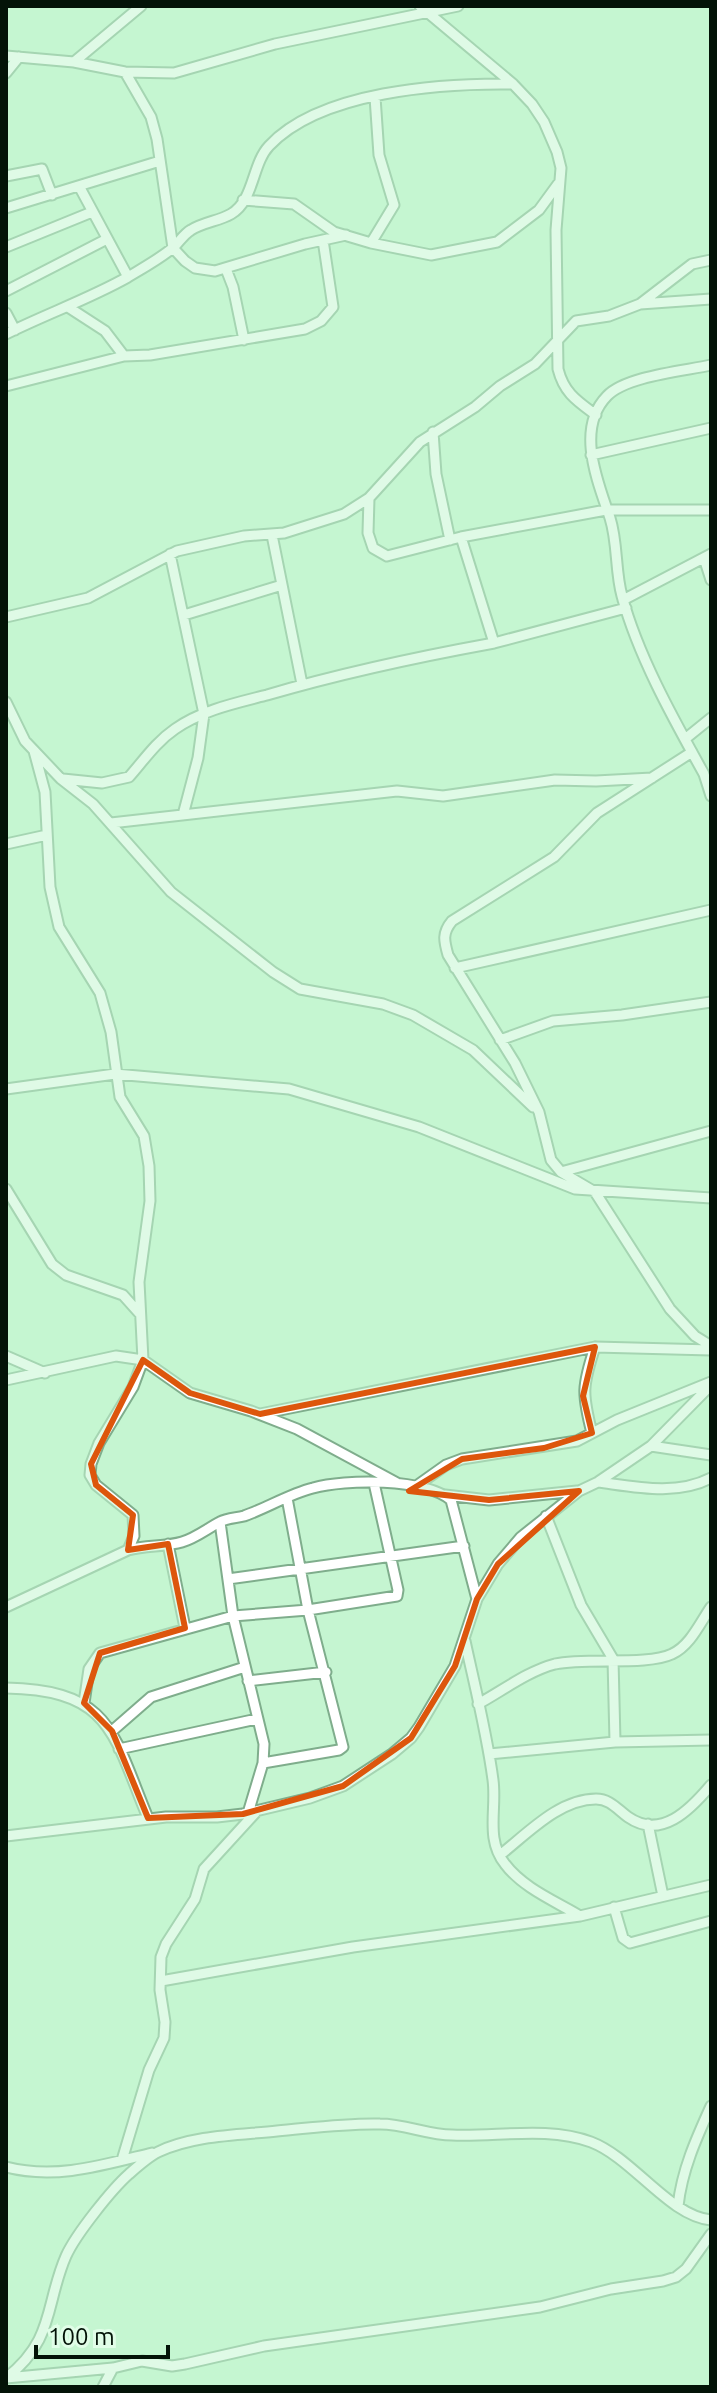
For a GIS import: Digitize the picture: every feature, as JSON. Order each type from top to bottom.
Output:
[{"type":"street","points":[[74,62],[141,6]]},
{"type":"street","points":[[6,56],[74,62],[125,72],[174,73],[265,46],[423,9],[458,6]]},
{"type":"street","points":[[423,9],[513,84],[532,104],[557,152],[561,168],[556,230],[558,369],[568,394],[596,415]]},
{"type":"street","points":[[6,73],[19,57]]},
{"type":"street","points":[[125,72],[151,117],[173,248],[195,268],[204,271],[226,269],[346,235]]},
{"type":"street","points":[[6,313],[10,332],[68,307],[128,277],[173,248],[192,229],[232,213],[243,200],[258,162],[278,137],[326,110],[415,88],[472,83],[513,84]]},
{"type":"street","points":[[371,243],[394,205],[379,155],[375,97]]},
{"type":"street","points":[[6,208],[160,161]]},
{"type":"street","points":[[6,176],[42,169],[52,195]]},
{"type":"street","points":[[243,200],[294,204],[334,232],[431,255],[497,242],[539,210],[560,181]]},
{"type":"street","points":[[79,186],[128,277]]},
{"type":"street","points":[[6,247],[92,212]]},
{"type":"street","points":[[6,291],[107,239]]},
{"type":"street","points":[[6,386],[124,356],[150,355],[305,329],[328,315],[333,307],[323,240]]},
{"type":"street","points":[[6,617],[88,598],[170,554],[244,536],[272,535],[344,514],[369,498],[401,461],[433,432],[475,407],[500,386],[535,364],[576,321],[609,316],[640,304],[692,264],[711,260]]},
{"type":"street","points":[[226,269],[244,340]]},
{"type":"street","points":[[640,304],[711,299]]},
{"type":"street","points":[[68,307],[105,331],[124,356]]},
{"type":"street","points":[[711,365],[644,379],[608,394],[592,426],[591,455],[613,533],[625,604],[641,649],[685,739],[707,772],[711,796]]},
{"type":"street","points":[[591,455],[711,428]]},
{"type":"street","points":[[433,432],[436,474],[450,540]]},
{"type":"street","points":[[369,498],[368,533],[373,548],[387,556],[461,537],[606,510],[711,510]]},
{"type":"street","points":[[272,535],[302,684]]},
{"type":"street","points":[[461,537],[494,643]]},
{"type":"street","points":[[170,554],[204,714],[198,758],[183,815]]},
{"type":"street","points":[[61,779],[102,783],[129,777],[150,750],[174,729],[204,714],[302,684],[494,643],[625,604],[708,556],[711,580]]},
{"type":"street","points":[[184,615],[282,585]]},
{"type":"street","points":[[6,702],[25,741],[61,779],[93,804],[177,898],[273,972],[300,989],[383,1004],[413,1015],[473,1050],[539,1112]]},
{"type":"street","points":[[685,739],[711,718]]},
{"type":"street","points":[[34,751],[45,792],[50,887],[59,927],[100,993],[111,1032],[120,1097],[144,1136],[149,1166],[150,1201],[139,1282],[143,1360],[133,1387],[99,1443],[90,1475],[96,1485],[133,1515],[134,1536],[128,1550]]},
{"type":"street","points":[[692,752],[597,813],[554,857],[452,921],[444,939],[455,968],[500,1040],[539,1112],[551,1160],[561,1172],[595,1192],[670,1309],[711,1348]]},
{"type":"street","points":[[111,823],[397,791],[443,796],[555,780],[657,777]]},
{"type":"street","points":[[6,844],[47,835]]},
{"type":"street","points":[[455,968],[711,910]]},
{"type":"street","points":[[500,1040],[553,1021],[711,1002]]},
{"type":"street","points":[[6,1089],[115,1074],[289,1089],[419,1127],[575,1189],[711,1198]]},
{"type":"street","points":[[561,1172],[711,1131]]},
{"type":"street","points":[[6,1189],[52,1264],[66,1275],[123,1295],[140,1314]]},
{"type":"street","points":[[260,1414],[595,1347],[711,1348]]},
{"type":"street","points":[[592,1433],[583,1396],[584,1379],[595,1347]]},
{"type":"street","points":[[6,1356],[45,1373]]},
{"type":"street","points":[[6,1380],[116,1356],[143,1360],[190,1393],[260,1414],[297,1429],[400,1484]]},
{"type":"street","points":[[415,1487],[446,1465],[462,1459],[577,1441],[711,1383]]},
{"type":"street","points":[[6,1836],[148,1818],[217,1817],[253,1812],[343,1786],[392,1754],[419,1727],[455,1666],[477,1599],[498,1564],[521,1537],[579,1491],[598,1482],[651,1446],[711,1383]]},
{"type":"street","points":[[651,1446],[711,1455]]},
{"type":"street","points":[[598,1482],[660,1489],[681,1488],[711,1478]]},
{"type":"street","points":[[84,1703],[89,1669],[100,1653],[233,1616],[308,1610],[397,1596],[374,1483]]},
{"type":"street","points":[[6,1607],[128,1550],[181,1542],[220,1522],[244,1516],[311,1488],[335,1484],[400,1484],[445,1495],[489,1500],[579,1491]]},
{"type":"street","points":[[445,1495],[451,1500],[455,1511],[477,1599]]},
{"type":"street","points":[[263,1763],[343,1747],[308,1610],[287,1498]]},
{"type":"street","points":[[546,1516],[581,1605],[613,1659],[615,1742]]},
{"type":"street","points":[[122,2160],[149,2070],[164,2038],[161,1957],[195,1899],[204,1869],[253,1812],[263,1763],[264,1744],[233,1616],[220,1522]]},
{"type":"street","points":[[168,1544],[185,1628]]},
{"type":"street","points":[[228,1579],[464,1546]]},
{"type":"street","points":[[478,1704],[555,1664],[672,1654],[689,1640],[711,1607]]},
{"type":"street","points":[[464,1640],[489,1754],[494,1799],[492,1827],[500,1855],[505,1865],[539,1893],[580,1916]]},
{"type":"street","points":[[112,1731],[151,1697],[245,1667]]},
{"type":"street","points":[[248,1681],[326,1672]]},
{"type":"street","points":[[6,1688],[35,1688],[84,1703],[104,1720],[112,1731],[148,1818]]},
{"type":"street","points":[[119,1749],[257,1719]]},
{"type":"street","points":[[489,1754],[615,1742],[711,1740]]},
{"type":"street","points":[[500,1855],[550,1816],[573,1803],[595,1799],[609,1802],[635,1821],[671,1823],[699,1800],[711,1785]]},
{"type":"street","points":[[648,1824],[663,1896]]},
{"type":"street","points":[[6,1826],[18,1833]]},
{"type":"street","points":[[161,1981],[353,1947],[580,1916],[711,1885]]},
{"type":"street","points":[[614,1907],[623,1938],[630,1943],[711,1921]]},
{"type":"street","points":[[678,2206],[682,2177],[711,2106]]},
{"type":"street","points":[[6,2167],[61,2173],[209,2139],[381,2124],[447,2135],[513,2133],[572,2137],[610,2151],[693,2217],[711,2220]]},
{"type":"street","points":[[6,2378],[26,2360],[40,2337],[71,2246],[126,2176],[159,2152]]},
{"type":"street","points":[[6,2378],[113,2368],[142,2361],[172,2366],[264,2346],[540,2307],[676,2277],[686,2269],[711,2234]]},
{"type":"street","points":[[103,2387],[113,2368]]},
{"type":"highlighted area","points":[[595,1347],[583,1396],[592,1433],[544,1448],[462,1459],[409,1491],[489,1500],[579,1491],[498,1564],[477,1599],[455,1666],[411,1738],[343,1786],[243,1814],[148,1818],[112,1731],[84,1703],[100,1653],[185,1628],[168,1544],[128,1550],[133,1515],[96,1485],[91,1464],[143,1360],[190,1393],[260,1414]]}]
